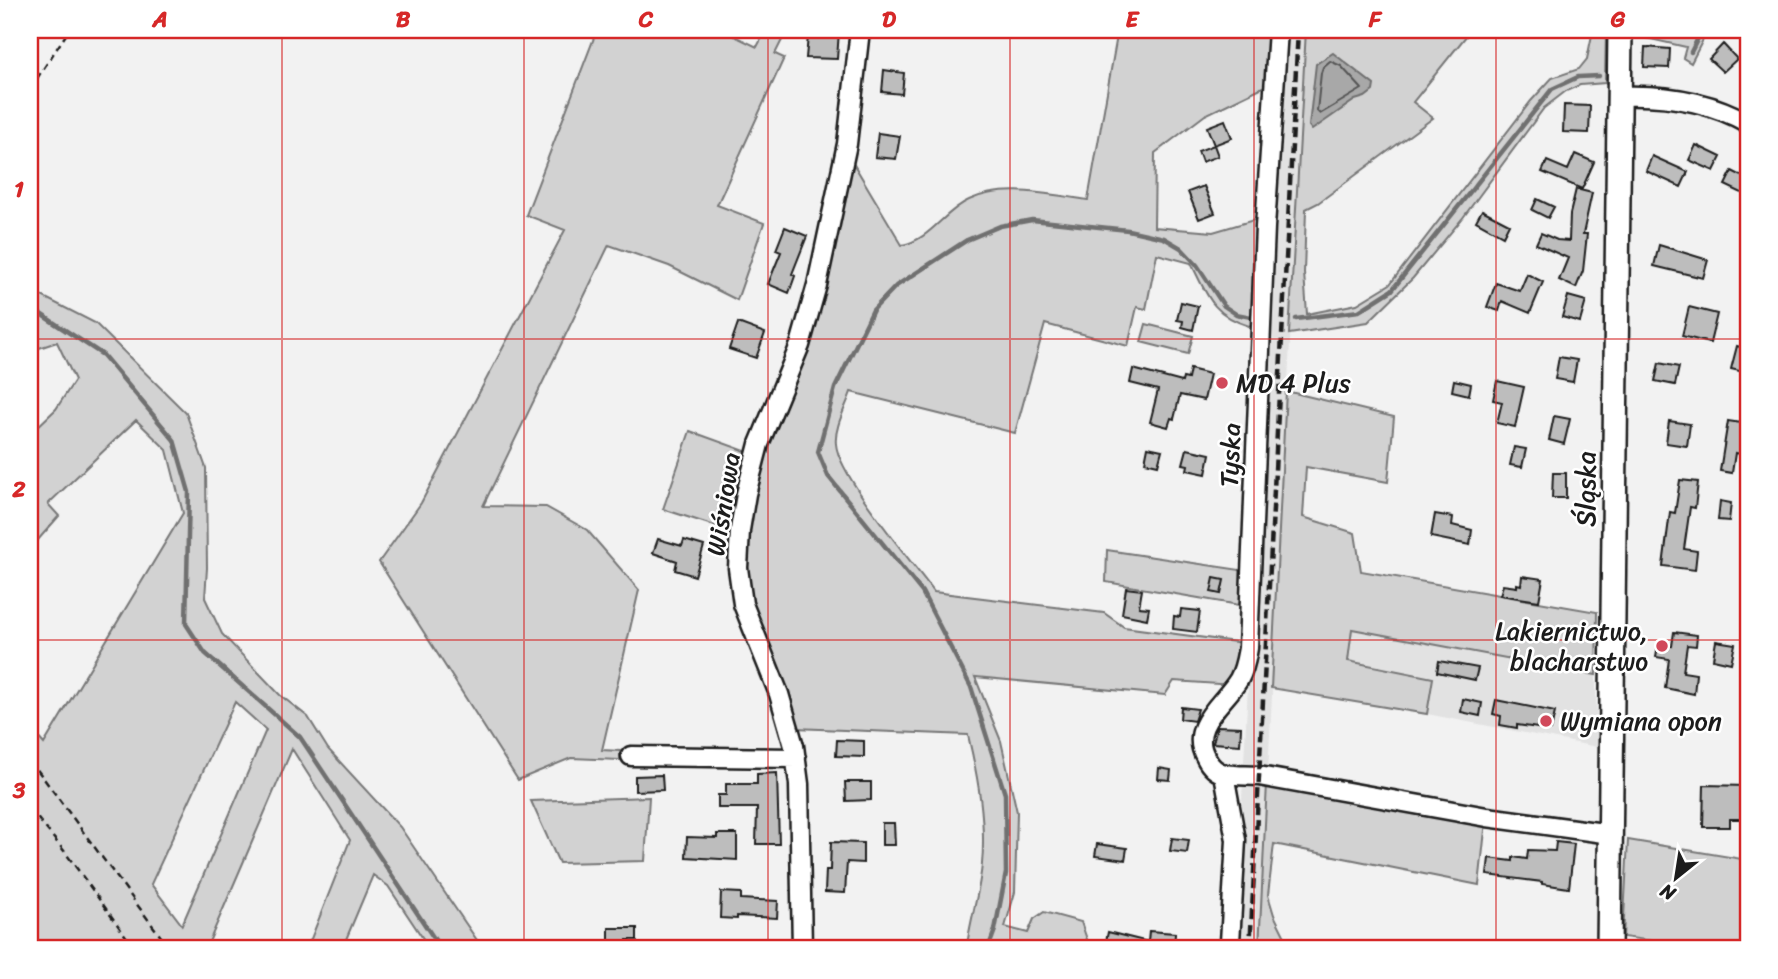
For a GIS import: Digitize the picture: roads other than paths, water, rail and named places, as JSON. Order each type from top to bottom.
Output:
[{"type":"main road","name":"Śląska","points":[[1609,949],[1620,30]]},
{"type":"street","name":"Wiśniowa","points":[[802,949],[800,797],[796,758],[779,694],[743,604],[738,568],[740,530],[759,444],[800,345],[817,285],[847,144],[860,30]]},
{"type":"street","name":"Tyska","points":[[1230,942],[1236,840],[1224,774],[1211,766],[1205,757],[1200,738],[1207,719],[1238,680],[1245,666],[1248,648],[1265,227],[1278,30]]},
{"type":"street","points":[[1619,96],[1653,95],[1691,101],[1726,112],[1748,123]]},
{"type":"street","points":[[631,756],[796,758]]},
{"type":"street","points":[[1224,774],[1259,776],[1487,817],[1611,834]]},
{"type":"water","points":[[1333,53],[1374,85],[1373,91],[1355,100],[1312,130],[1309,126],[1316,64]]},
{"type":"waterway","points":[[1691,52],[1702,30]]},
{"type":"waterway","points":[[1296,319],[1359,311],[1392,290],[1552,89],[1578,77],[1599,76]]},
{"type":"waterway","points":[[988,949],[995,930],[1006,873],[1005,794],[971,687],[922,592],[828,476],[818,452],[835,388],[873,310],[896,286],[967,240],[1000,226],[1032,220],[1128,230],[1164,238],[1181,248],[1197,265],[1224,306],[1236,314],[1251,317]]},
{"type":"waterway","points":[[30,307],[103,355],[174,440],[189,492],[186,624],[205,653],[300,737],[441,949]]},
{"type":"railway","points":[[1250,949],[1298,30]]},
{"type":"place","name":"MD 4 Plus","points":[[1222,383]]},
{"type":"place","name":"Lakiernictwo, blacharstwo","points":[[1662,646]]},
{"type":"place","name":"Wymiana opon","points":[[1546,721]]}]
